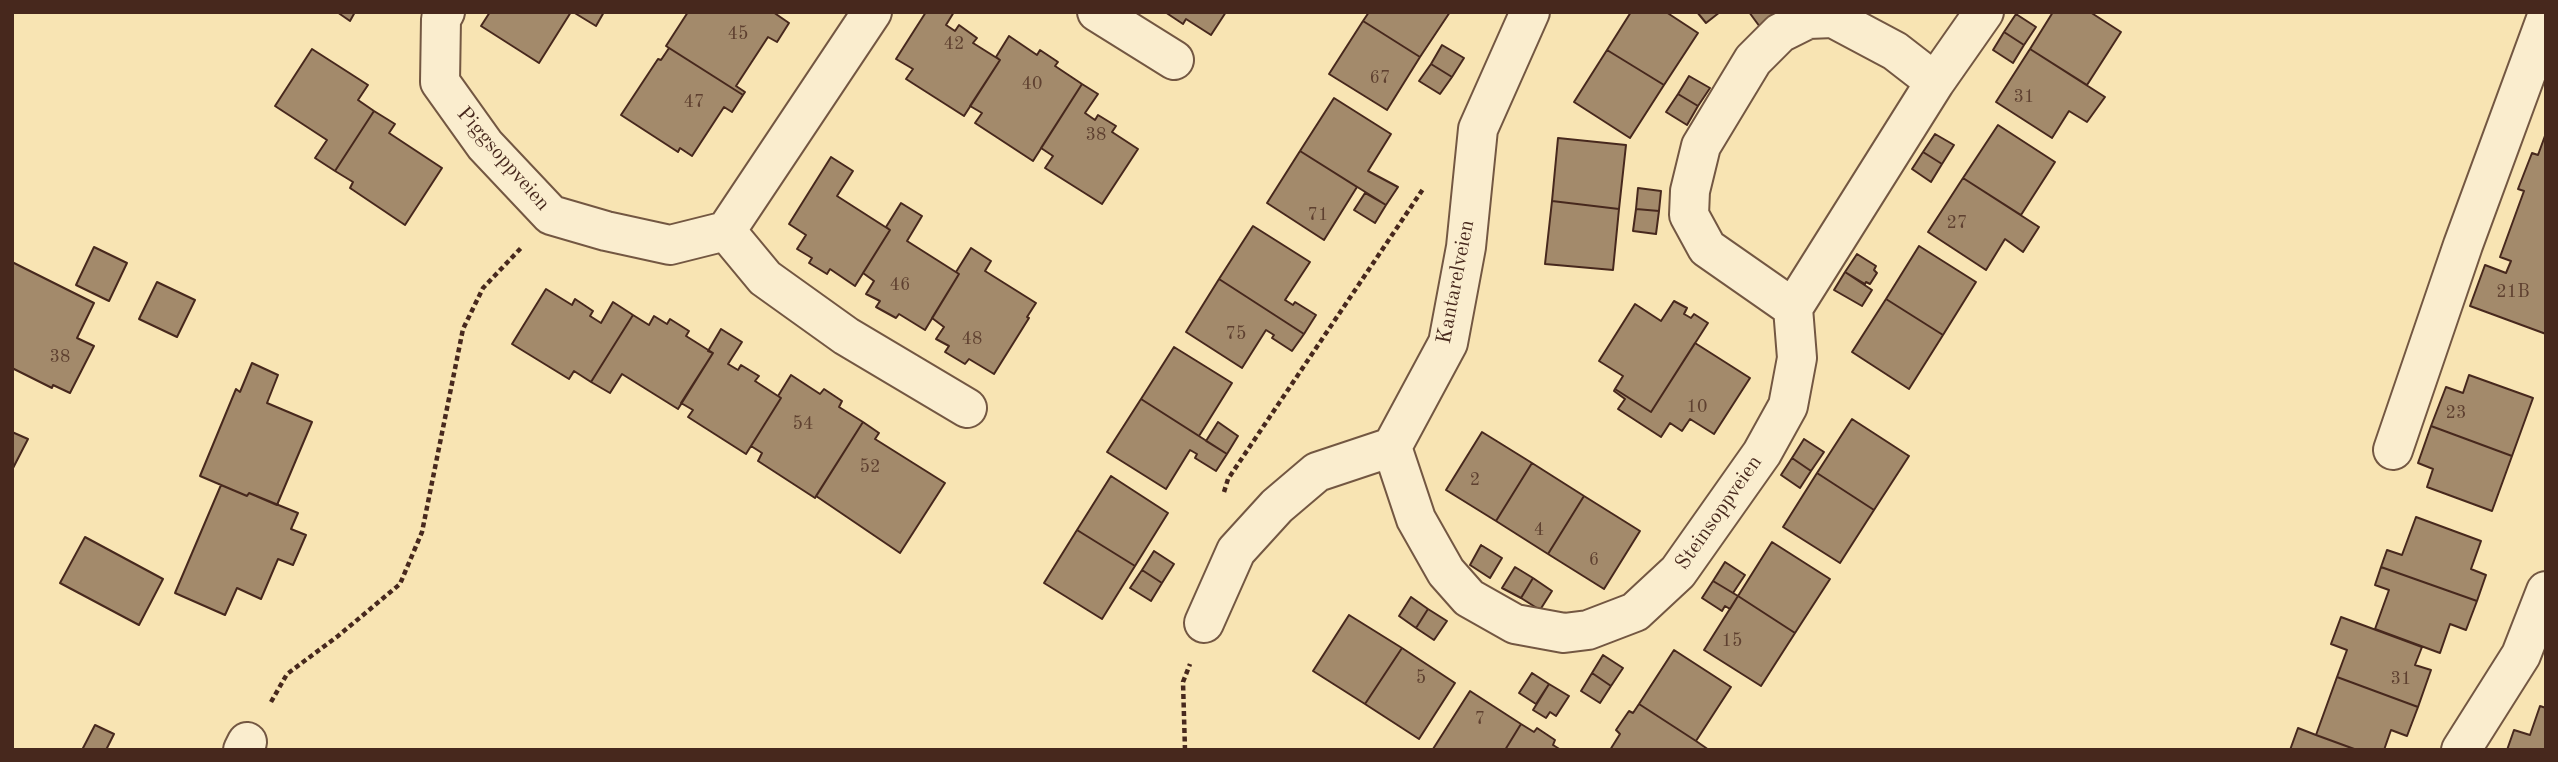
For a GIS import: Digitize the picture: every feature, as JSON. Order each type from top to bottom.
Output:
[{"type":"street","name":"Piggsoppveien","points":[[445,12],[441,19],[440,82],[485,145],[551,215],[606,232],[670,245],[726,231]]},
{"type":"street","points":[[872,12],[726,231],[765,278],[846,336],[967,408]]},
{"type":"street","points":[[1097,12],[1174,60]]},
{"type":"street","name":"Kantarelveien","points":[[1392,447],[1448,343],[1466,247],[1478,130],[1530,12]]},
{"type":"street","points":[[1935,82],[1895,51],[1833,18],[1808,19],[1780,33],[1753,60],[1701,146],[1690,191],[1689,215],[1707,248],[1793,308],[1935,82],[1984,12]]},
{"type":"street","points":[[2393,450],[2463,245],[2546,19]]},
{"type":"street","name":"Steinsoppveien","points":[[1392,447],[1416,519],[1446,572],[1469,598],[1515,624],[1564,632],[1588,630],[1635,612],[1678,572],[1762,453],[1788,406],[1797,358],[1793,308]]},
{"type":"street","points":[[1204,624],[1236,551],[1277,506],[1317,472],[1392,447]]},
{"type":"street","points":[[2462,750],[2521,655],[2546,591]]},
{"type":"path","points":[[1236,551],[1223,522],[1221,503],[1228,479],[1430,178],[1478,130]]},
{"type":"path","points":[[245,746],[287,674],[400,584],[422,532],[463,329],[483,288],[551,215]]},
{"type":"path","points":[[1185,750],[1183,682],[1204,624]]},
{"type":"building","points":[[337,12],[355,12],[350,21]]},
{"type":"building","points":[[490,12],[571,12],[539,63],[481,26]]},
{"type":"building","points":[[573,12],[604,12],[596,26]]},
{"type":"building","points":[[688,12],[773,12],[789,23],[777,42],[768,37],[736,86],[745,92],[743,95],[666,46]]},
{"type":"building","points":[[926,12],[954,12],[946,25],[955,31],[959,25],[977,38],[973,43],[1000,60],[964,116],[906,79],[913,69],[896,59]]},
{"type":"building","points":[[1165,12],[1226,12],[1211,35],[1186,19],[1183,24]]},
{"type":"building","points":[[1369,12],[1450,12],[1420,57],[1363,21]]},
{"type":"building","points":[[1631,12],[1666,12],[1698,33],[1664,85],[1607,50]]},
{"type":"building","points":[[1697,12],[1720,12],[1706,23]]},
{"type":"building","points":[[1749,12],[1776,12],[1778,14],[1760,27]]},
{"type":"building","points":[[2053,12],[2090,12],[2121,32],[2087,85],[2030,49]]},
{"type":"building","points":[[2016,14],[2036,27],[2024,45],[2004,32]]},
{"type":"building","points":[[1363,21],[1420,57],[1387,110],[1329,74]]},
{"type":"building","points":[[2004,32],[2024,45],[2013,63],[1993,50]]},
{"type":"building","points":[[1009,36],[1037,55],[1040,50],[1058,62],[1055,66],[1082,84],[1033,161],[975,123],[982,113],[970,106],[1000,60],[996,57]]},
{"type":"building","points":[[1442,45],[1464,58],[1452,77],[1431,64]]},
{"type":"building","points":[[669,48],[743,95],[732,112],[724,107],[692,156],[680,148],[678,152],[621,115],[658,59],[661,60]]},
{"type":"building","points":[[312,49],[368,85],[358,100],[374,111],[335,171],[315,158],[327,140],[275,106]]},
{"type":"building","points":[[2030,49],[2105,97],[2087,122],[2069,111],[2052,138],[1996,102]]},
{"type":"building","points":[[1607,50],[1664,85],[1630,138],[1574,102]]},
{"type":"building","points":[[1431,64],[1452,77],[1440,94],[1419,81]]},
{"type":"building","points":[[1689,76],[1710,88],[1698,106],[1678,94]]},
{"type":"building","points":[[1082,84],[1098,94],[1085,113],[1095,120],[1098,115],[1116,126],[1112,132],[1138,149],[1102,204],[1045,168],[1053,156],[1041,148]]},
{"type":"building","points":[[1678,94],[1698,106],[1687,125],[1666,112]]},
{"type":"building","points":[[1334,98],[1391,134],[1368,171],[1398,187],[1386,205],[1300,151]]},
{"type":"building","points":[[374,111],[395,124],[389,133],[442,168],[405,225],[350,188],[353,182],[335,171]]},
{"type":"building","points":[[1998,125],[2055,162],[2021,215],[1963,178]]},
{"type":"building","points":[[2546,133],[2546,334],[2470,306],[2485,265],[2506,273],[2511,261],[2500,257],[2524,191],[2518,189],[2532,153],[2538,155]]},
{"type":"building","points":[[1935,134],[1954,145],[1942,164],[1923,152]]},
{"type":"building","points":[[1558,138],[1626,145],[1619,209],[1552,201]]},
{"type":"building","points":[[1300,151],[1357,187],[1324,240],[1267,203]]},
{"type":"building","points":[[1923,152],[1942,164],[1931,182],[1912,169]]},
{"type":"building","points":[[831,157],[853,171],[837,196],[890,230],[855,286],[830,269],[827,274],[809,263],[812,258],[797,249],[806,235],[789,224]]},
{"type":"building","points":[[1963,178],[2039,227],[2023,252],[2005,239],[1986,270],[1928,232]]},
{"type":"building","points":[[1638,188],[1661,191],[1659,211],[1636,209]]},
{"type":"building","points":[[1365,193],[1386,205],[1375,223],[1354,210]]},
{"type":"building","points":[[1552,201],[1619,209],[1613,270],[1545,264]]},
{"type":"building","points":[[901,203],[922,216],[907,241],[959,274],[925,330],[899,314],[896,318],[876,307],[880,301],[866,294],[874,281],[863,273],[890,230],[886,227]]},
{"type":"building","points":[[1636,209],[1659,211],[1656,234],[1633,231]]},
{"type":"building","points":[[1253,226],[1310,262],[1285,300],[1293,305],[1295,302],[1316,315],[1304,334],[1219,279]]},
{"type":"building","points":[[1919,246],[1976,282],[1943,335],[1886,299]]},
{"type":"building","points":[[94,247],[127,263],[109,301],[76,285]]},
{"type":"building","points":[[971,248],[991,261],[985,271],[1036,303],[994,374],[969,359],[965,364],[945,352],[949,346],[936,339],[944,327],[932,318],[959,274],[956,272]]},
{"type":"building","points":[[1857,254],[1876,266],[1874,270],[1877,273],[1870,284],[1865,284],[1845,272]]},
{"type":"building","points":[[12,262],[94,303],[77,338],[94,346],[70,393],[53,385],[52,388],[12,368]]},
{"type":"building","points":[[1845,272],[1872,290],[1862,306],[1834,290]]},
{"type":"building","points":[[1219,279],[1304,334],[1292,351],[1272,338],[1274,335],[1266,330],[1242,368],[1186,332]]},
{"type":"building","points":[[157,282],[195,300],[177,337],[139,319]]},
{"type":"building","points":[[546,289],[572,305],[575,299],[593,311],[590,316],[601,323],[613,302],[633,315],[591,382],[574,371],[569,379],[512,344]]},
{"type":"building","points":[[1886,299],[1943,335],[1909,389],[1852,352]]},
{"type":"building","points":[[1674,301],[1687,308],[1684,314],[1691,318],[1694,314],[1708,323],[1651,412],[1615,389],[1623,376],[1599,361],[1635,304],[1661,321]]},
{"type":"building","points":[[633,315],[649,325],[654,316],[667,324],[670,319],[689,331],[686,336],[713,353],[678,409],[622,374],[610,393],[591,382]]},
{"type":"building","points":[[721,329],[742,342],[728,364],[738,370],[741,365],[759,376],[755,381],[781,398],[746,454],[688,417],[693,410],[681,403],[713,353],[708,351]]},
{"type":"building","points":[[1695,343],[1750,378],[1714,434],[1690,419],[1682,431],[1670,423],[1661,437],[1618,409],[1625,399],[1614,391],[1615,389],[1651,412]]},
{"type":"building","points":[[1174,347],[1232,383],[1199,436],[1141,399]]},
{"type":"building","points":[[252,363],[278,375],[267,403],[312,422],[277,505],[249,493],[247,496],[200,476],[236,389],[240,392]]},
{"type":"building","points":[[791,375],[820,394],[824,389],[842,401],[839,407],[863,422],[815,498],[758,461],[762,453],[751,446],[781,398],[778,396]]},
{"type":"building","points":[[2469,375],[2533,398],[2512,456],[2431,426],[2446,387],[2463,393]]},
{"type":"building","points":[[1141,399],[1227,454],[1216,471],[1195,458],[1197,454],[1190,450],[1166,489],[1107,452]]},
{"type":"building","points":[[1852,419],[1909,456],[1874,510],[1817,473]]},
{"type":"building","points":[[863,422],[879,433],[875,439],[945,483],[900,553],[816,496]]},
{"type":"building","points":[[1218,422],[1238,436],[1227,454],[1206,441]]},
{"type":"building","points":[[2431,426],[2512,456],[2492,511],[2427,487],[2433,469],[2418,463]]},
{"type":"building","points":[[12,432],[28,439],[12,470]]},
{"type":"building","points":[[1482,432],[1532,463],[1496,521],[1446,490]]},
{"type":"building","points":[[1804,439],[1824,452],[1811,471],[1792,458]]},
{"type":"building","points":[[1792,458],[1811,471],[1800,488],[1781,475]]},
{"type":"building","points":[[1532,463],[1584,496],[1548,554],[1496,521]]},
{"type":"building","points":[[1817,473],[1874,510],[1840,563],[1783,527]]},
{"type":"building","points":[[1111,476],[1168,513],[1135,566],[1077,530]]},
{"type":"building","points":[[221,485],[298,513],[291,529],[306,535],[293,565],[278,559],[261,599],[237,588],[225,615],[175,593]]},
{"type":"building","points":[[1584,496],[1640,531],[1604,589],[1548,554]]},
{"type":"building","points":[[2416,517],[2481,541],[2471,569],[2486,575],[2477,601],[2381,567],[2387,550],[2402,555]]},
{"type":"building","points":[[1077,530],[1135,566],[1102,619],[1044,583]]},
{"type":"building","points":[[85,537],[163,579],[139,625],[60,583]]},
{"type":"building","points":[[1772,542],[1830,579],[1795,633],[1738,596]]},
{"type":"building","points":[[1481,545],[1502,558],[1490,578],[1470,565]]},
{"type":"building","points":[[1154,551],[1174,564],[1162,583],[1142,570]]},
{"type":"building","points":[[1725,562],[1745,575],[1733,593],[1713,581]]},
{"type":"building","points":[[1515,567],[1533,578],[1521,598],[1502,588]]},
{"type":"building","points":[[2381,567],[2477,601],[2466,630],[2450,624],[2440,653],[2375,629],[2389,590],[2375,585]]},
{"type":"building","points":[[1142,570],[1162,583],[1151,601],[1130,588]]},
{"type":"building","points":[[1533,578],[1552,591],[1540,610],[1521,598]]},
{"type":"building","points":[[1713,581],[1738,596],[1730,609],[1725,606],[1722,611],[1702,598]]},
{"type":"building","points":[[1738,596],[1795,633],[1761,686],[1704,650]]},
{"type":"building","points":[[1411,597],[1428,609],[1416,628],[1399,616]]},
{"type":"building","points":[[1428,609],[1447,621],[1434,640],[1416,628]]},
{"type":"building","points":[[1349,615],[1402,648],[1365,704],[1313,671]]},
{"type":"building","points":[[2341,617],[2422,647],[2415,665],[2431,670],[2418,707],[2337,677],[2347,650],[2331,644]]},
{"type":"building","points":[[1402,648],[1455,683],[1419,739],[1365,704]]},
{"type":"building","points":[[1674,650],[1731,687],[1696,741],[1639,704]]},
{"type":"building","points":[[1603,655],[1623,668],[1611,686],[1592,673]]},
{"type":"building","points":[[1532,673],[1549,684],[1536,704],[1519,693]]},
{"type":"building","points":[[1592,673],[1611,686],[1600,703],[1581,691]]},
{"type":"building","points":[[2337,677],[2418,707],[2407,736],[2391,730],[2384,750],[2357,750],[2316,735]]},
{"type":"building","points":[[1549,684],[1569,696],[1556,716],[1550,712],[1546,718],[1533,710]]},
{"type":"building","points":[[1470,691],[1521,724],[1505,750],[1433,749]]},
{"type":"building","points":[[1639,704],[1709,750],[1610,750],[1620,734],[1616,730],[1629,711],[1633,713]]},
{"type":"building","points":[[2540,706],[2546,708],[2546,750],[2507,750],[2514,730],[2530,735]]},
{"type":"building","points":[[1521,724],[1534,732],[1537,728],[1555,740],[1553,745],[1561,750],[1505,750]]},
{"type":"building","points":[[95,725],[114,734],[106,750],[82,750]]},
{"type":"building","points":[[2298,728],[2316,735],[2357,750],[2290,750]]}]
